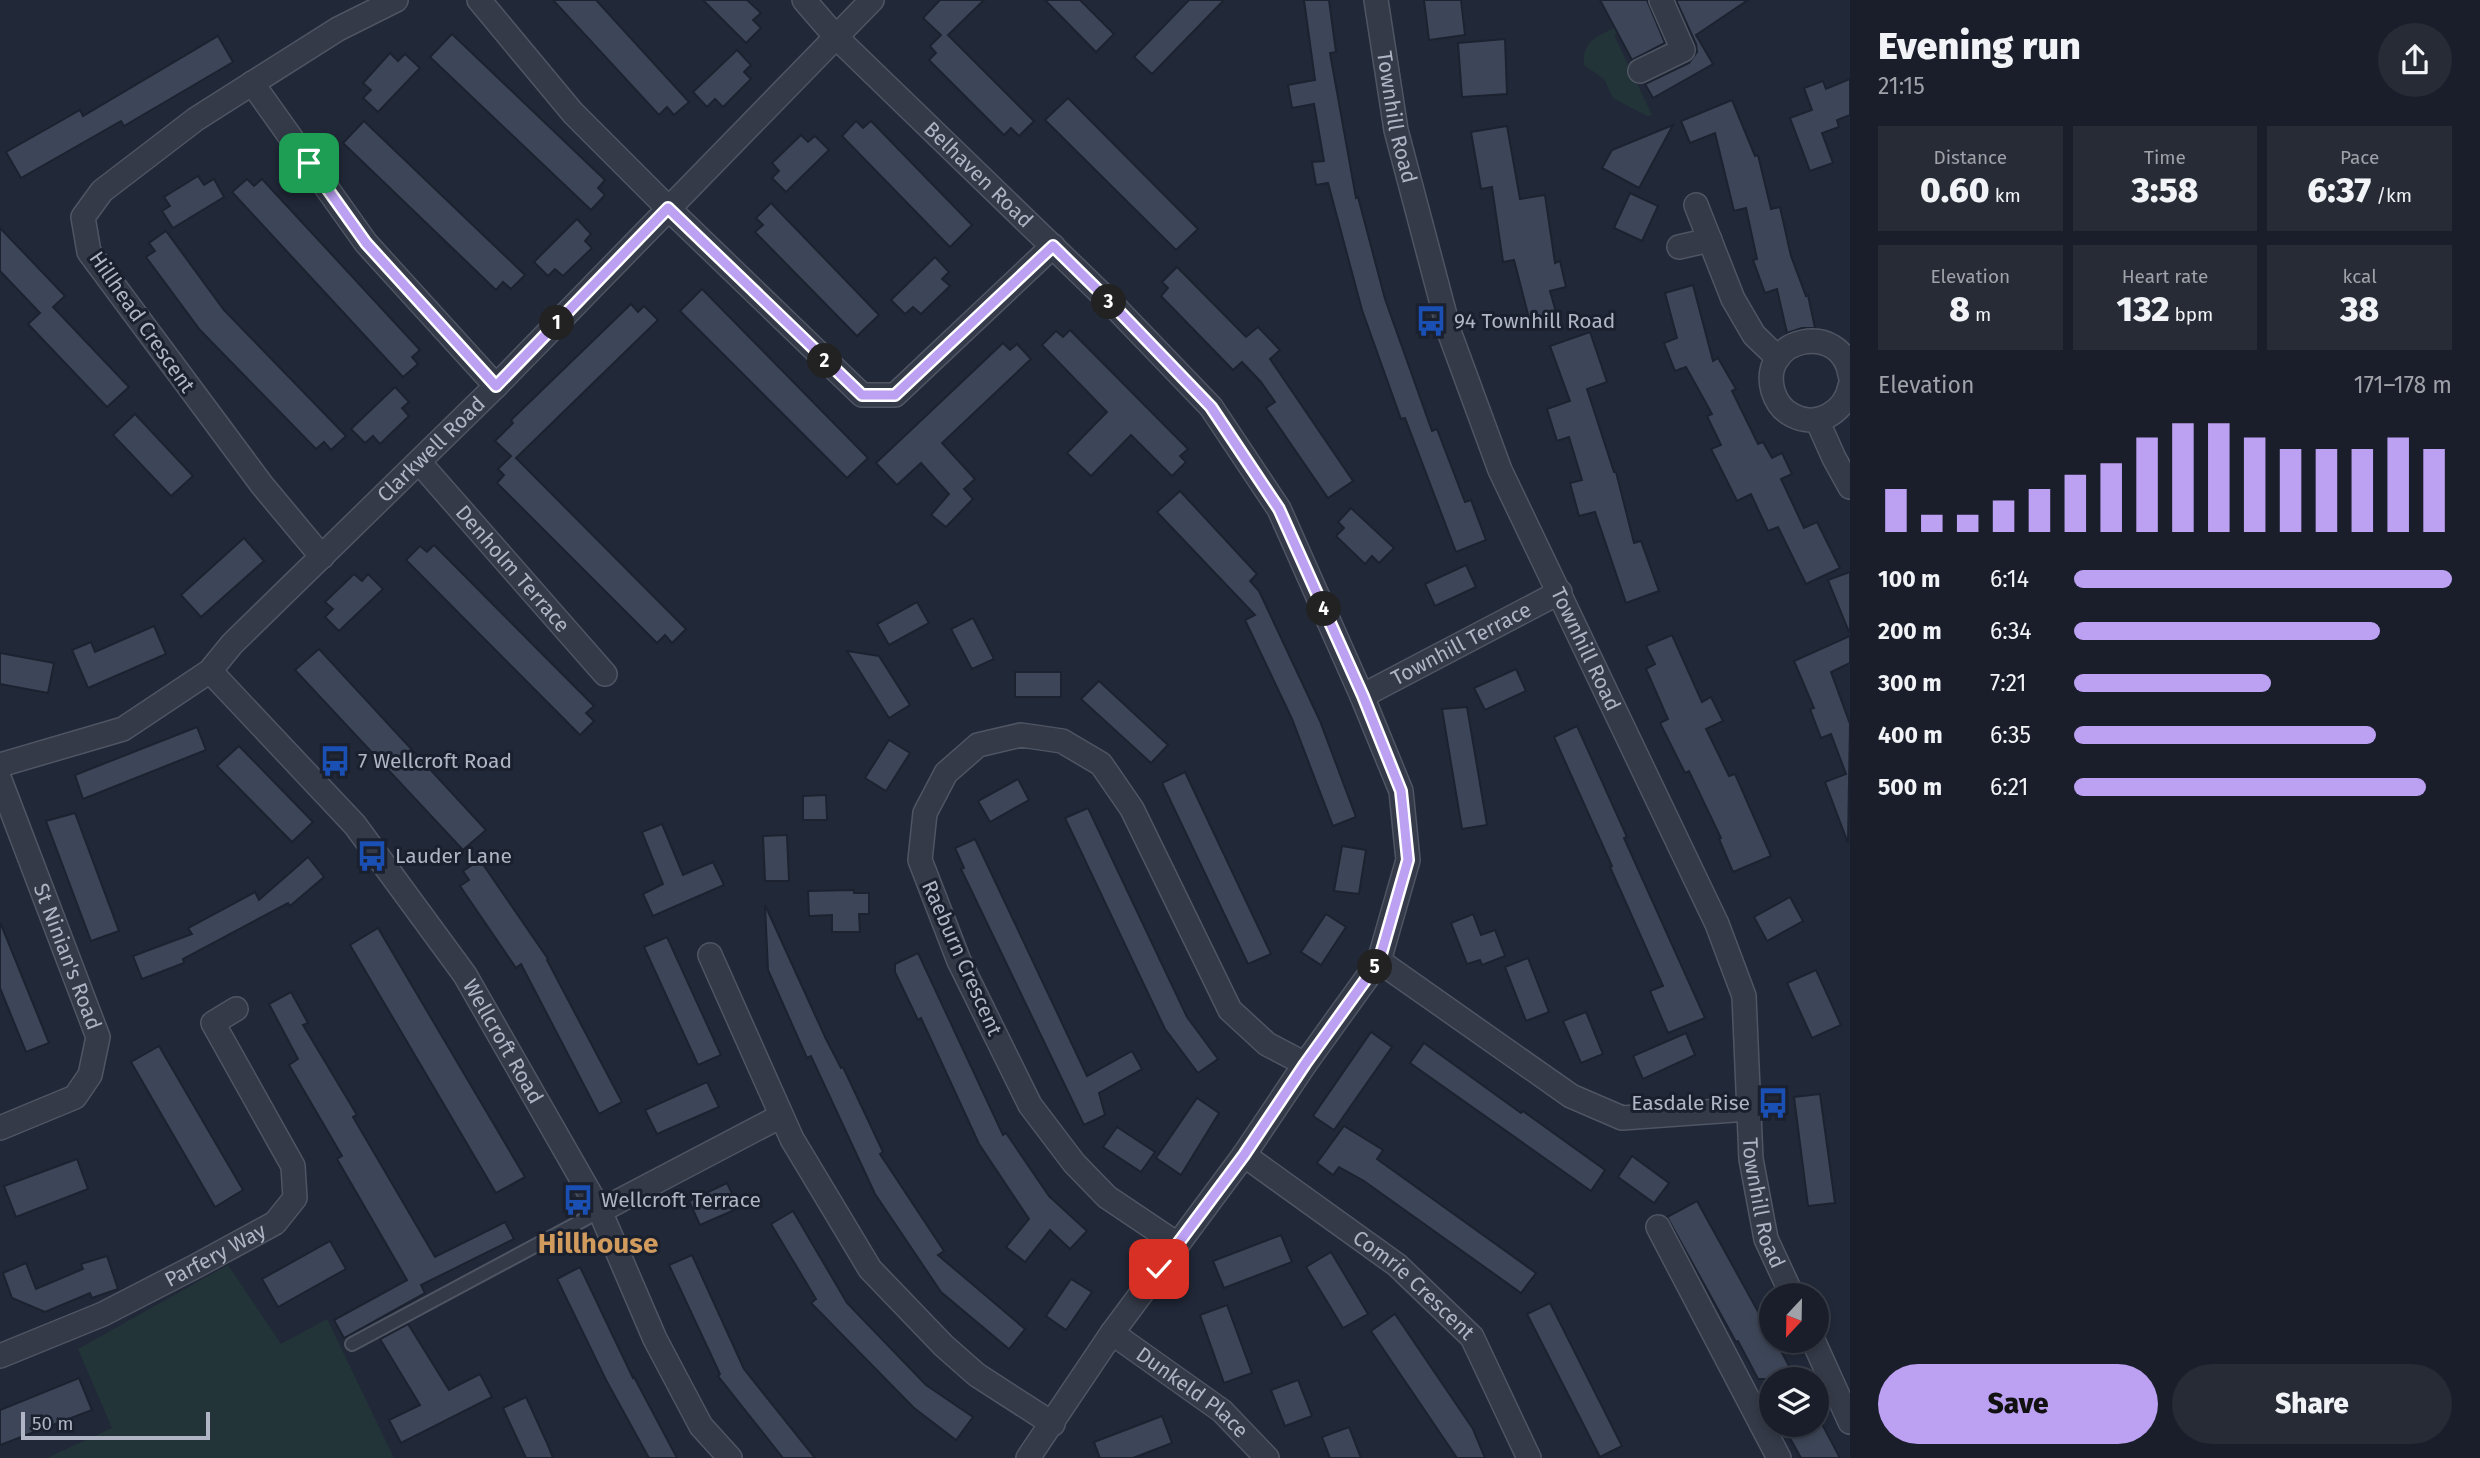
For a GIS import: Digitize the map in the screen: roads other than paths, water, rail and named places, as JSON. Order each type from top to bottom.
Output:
[{"type":"street","name":"Hillhead Crescent","points":[[322,557],[239,454],[89,252],[83,217],[102,191],[196,119],[338,29],[396,0]]},
{"type":"street","points":[[479,0],[573,113],[862,395],[895,395],[1053,246]]},
{"type":"street","name":"Belhaven Road","points":[[804,0],[836,37],[1113,305],[1211,407],[1279,509],[1363,696],[1401,791],[1408,860],[1379,961],[1244,1155],[1112,1333],[1028,1458]]},
{"type":"street","name":"Clarkwell Road","points":[[0,765],[123,729],[210,671],[232,644],[496,386],[872,0]]},
{"type":"street","name":"Townhill Road","points":[[1376,0],[1396,130],[1450,334],[1500,470],[1717,924],[1744,996],[1751,1159],[1766,1239],[1786,1283]]},
{"type":"street","points":[[1640,71],[1683,50],[1661,0]]},
{"type":"street","points":[[252,83],[366,243],[496,386]]},
{"type":"street","points":[[1696,205],[1732,299],[1754,335],[1778,358]]},
{"type":"street","points":[[1679,247],[1710,240]]},
{"type":"street","points":[[1805,341],[1819,341],[1832,346],[1842,356],[1850,374],[1848,395],[1841,407],[1817,420],[1794,417],[1783,409],[1771,384],[1772,370],[1778,358],[1792,345],[1805,341]]},
{"type":"street","points":[[1817,420],[1833,458],[1850,487]]},
{"type":"street","name":"Denholm Terrace","points":[[419,462],[605,674]]},
{"type":"street","name":"Townhill Terrace","points":[[1363,696],[1560,592]]},
{"type":"street","name":"Wellcroft Road","points":[[210,671],[355,825],[465,975],[600,1211],[655,1339],[701,1426],[730,1458]]},
{"type":"street","name":"Raeburn Crescent","points":[[1177,1244],[1107,1197],[1059,1144],[1030,1105],[959,961],[920,860],[925,813],[946,773],[978,745],[1021,735],[1062,741],[1101,764],[1132,809],[1230,1010],[1267,1044],[1305,1064]]},
{"type":"street","name":"St Ninian's Road","points":[[0,780],[98,1037],[90,1075],[75,1097],[0,1128]]},
{"type":"street","points":[[710,955],[781,1116],[870,1269],[943,1346],[977,1375],[1053,1424]]},
{"type":"street","points":[[1379,961],[1571,1096],[1622,1118],[1748,1110]]},
{"type":"street","name":"Parfery Way","points":[[0,1356],[103,1314],[196,1266],[275,1223],[295,1198],[293,1166],[213,1023],[236,1009]]},
{"type":"street","points":[[600,1211],[781,1116]]},
{"type":"street","name":"Comrie Crescent","points":[[1244,1155],[1397,1265],[1472,1337],[1530,1458]]},
{"type":"street","points":[[1658,1227],[1779,1458]]},
{"type":"street","name":"Dunkeld Place","points":[[1112,1333],[1222,1411],[1267,1458]]},
{"type":"street","points":[[1819,1353],[1850,1422]]},
{"type":"lane","points":[[352,1344],[600,1211]]},
{"type":"place","name":"94 Townhill Road","points":[[1431,321]]},
{"type":"place","name":"7 Wellcroft Road","points":[[335,761]]},
{"type":"place","name":"Lauder Lane","points":[[372,856]]},
{"type":"place","name":"Easdale Rise","points":[[1773,1103]]},
{"type":"place","name":"Wellcroft Terrace","points":[[578,1200]]},
{"type":"district","name":"Hillhouse","points":[[598,1243]]}]
